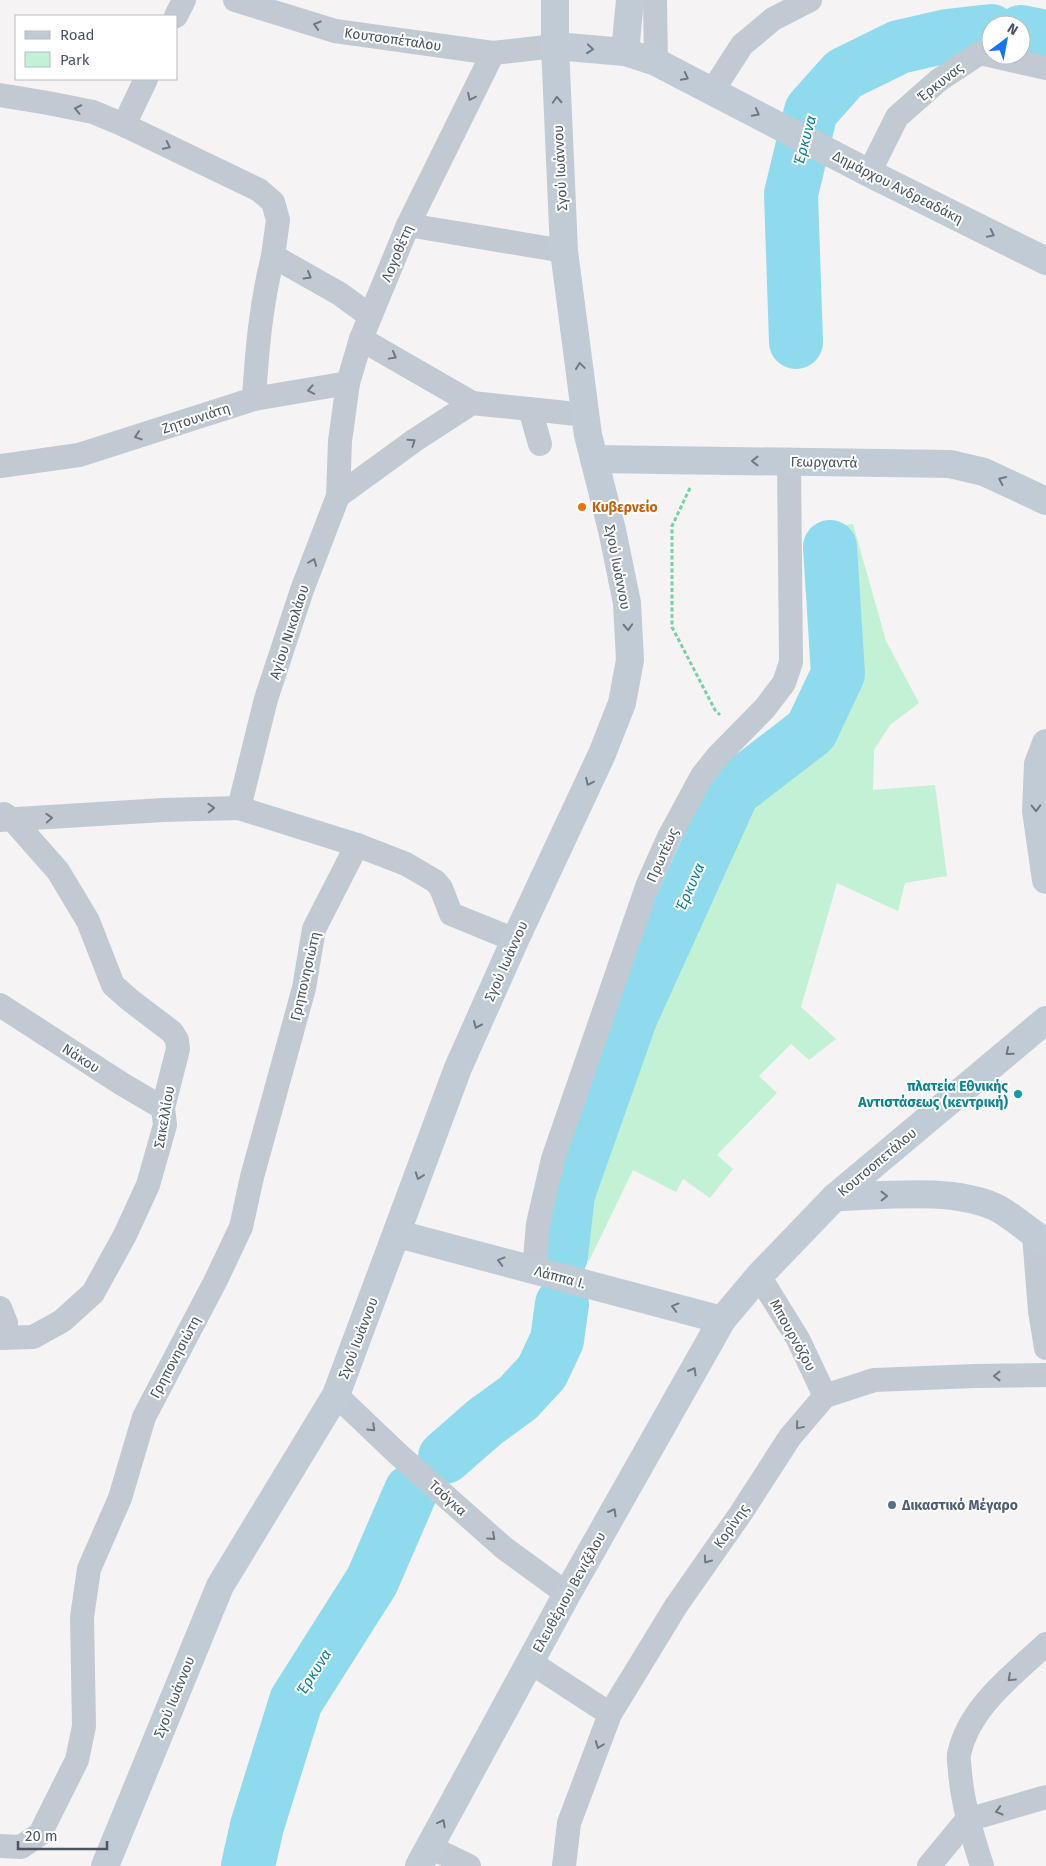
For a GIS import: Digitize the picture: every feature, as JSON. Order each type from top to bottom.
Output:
[{"type":"main road","name":"Σγού Ιωάννου","points":[[104,1866],[220,1586],[336,1395],[398,1234],[458,1068],[515,940],[602,754],[622,703],[630,660],[627,603],[612,530],[588,435],[564,251],[555,46],[555,0]]},
{"type":"main road","points":[[625,52],[630,0]]},
{"type":"main road","name":"Δημάρχου Ανδρεαδάκη","points":[[555,46],[625,52],[656,62],[713,90],[869,173],[1046,261]]},
{"type":"main road","name":"Γεωργαντά","points":[[594,459],[950,464],[984,472],[1046,501]]},
{"type":"main road","points":[[1046,743],[1038,764],[1036,811],[1046,880]]},
{"type":"main road","name":"Κουτσοπετάλου","points":[[722,1320],[759,1276],[835,1197],[1046,1020]]},
{"type":"main road","points":[[835,1197],[947,1195],[972,1199],[997,1208],[1040,1238]]},
{"type":"main road","name":"Λάππα Ι.","points":[[398,1234],[722,1320]]},
{"type":"main road","name":"Ελευθέριου Βενιζέλου","points":[[424,1856],[567,1594],[722,1320]]},
{"type":"street","points":[[176,15],[184,0]]},
{"type":"street","name":"Κουτσοπέταλου","points":[[235,0],[335,31],[493,53],[555,46]]},
{"type":"street","points":[[656,0],[656,62]]},
{"type":"street","points":[[713,90],[742,45],[773,19],[810,0]]},
{"type":"street","name":"Λογοθέτη","points":[[361,339],[408,225],[493,53]]},
{"type":"street","name":"Έρκυνας","points":[[869,173],[897,118],[939,80],[980,53],[1046,68]]},
{"type":"street","points":[[124,125],[146,80]]},
{"type":"street","points":[[0,96],[48,102],[93,112],[259,190],[273,202],[278,220],[258,331],[254,399]]},
{"type":"street","points":[[408,225],[564,251]]},
{"type":"street","points":[[273,256],[340,294],[370,316]]},
{"type":"street","points":[[338,496],[340,441],[348,383],[361,339],[472,403],[586,415]]},
{"type":"street","name":"Ζητουνιάτη","points":[[0,466],[79,456],[254,399],[348,383]]},
{"type":"street","points":[[338,496],[415,440],[472,403]]},
{"type":"street","points":[[530,409],[540,444]]},
{"type":"street","name":"Πρωτέως","points":[[534,1270],[538,1224],[553,1159],[648,884],[669,837],[702,776],[765,708],[784,683],[792,662],[789,461]]},
{"type":"street","name":"Αγίου Νικολάου","points":[[239,808],[266,699],[302,590],[338,496]]},
{"type":"street","points":[[4,817],[239,808],[357,845],[406,864],[435,881],[441,888],[451,914],[515,940]]},
{"type":"street","name":"Σακελλίου","points":[[2,1338],[33,1337],[62,1321],[92,1293],[125,1235],[148,1185],[164,1125],[163,1108],[178,1049],[172,1032],[113,985],[88,921],[58,872],[4,817]]},
{"type":"street","name":"Γρηπονησιώτη","points":[[0,1846],[20,1847],[40,1834],[77,1760],[84,1726],[82,1617],[89,1569],[120,1498],[144,1417],[216,1280],[240,1227],[304,988],[314,929],[357,845]]},
{"type":"street","name":"Νάκου","points":[[0,1005],[122,1084],[163,1108]]},
{"type":"street","points":[[1040,1238],[1040,1311],[1046,1348]]},
{"type":"street","name":"Μπουρνόζου","points":[[759,1276],[798,1339],[824,1396]]},
{"type":"street","points":[[0,1308],[6,1324],[2,1338]]},
{"type":"street","points":[[824,1396],[874,1380],[1046,1375]]},
{"type":"street","name":"Τσόγκα","points":[[336,1395],[504,1548],[567,1594]]},
{"type":"street","name":"Κορίνης","points":[[564,1866],[569,1823],[610,1714],[676,1606],[741,1513],[790,1437],[824,1396]]},
{"type":"street","points":[[982,1866],[968,1820],[962,1791],[959,1755],[972,1721],[992,1696],[1046,1644]]},
{"type":"street","points":[[530,1662],[610,1714]]},
{"type":"street","points":[[929,1866],[968,1820],[1046,1798]]},
{"type":"street","points":[[424,1856],[469,1866]]},
{"type":"path","points":[[703,461],[672,526],[672,627],[715,710],[740,736]]},
{"type":"green space","points":[[853,524],[886,641],[919,703],[890,725],[874,750],[873,790],[935,785],[947,876],[905,883],[898,911],[837,883],[801,1007],[836,1039],[809,1060],[791,1044],[759,1076],[777,1093],[717,1155],[733,1169],[710,1198],[683,1179],[676,1192],[633,1170],[589,1261],[575,1255],[580,1214],[617,1082],[638,1023],[740,796],[818,733],[844,676],[832,527]]},
{"type":"waterway","name":"Έρκυνα","points":[[796,342],[791,194],[811,111],[844,74],[899,47],[947,36],[981,32]]},
{"type":"waterway","name":"Έρκυνα","points":[[1031,34],[1046,37]]},
{"type":"waterway","name":"Έρκυνα","points":[[561,1256],[568,1194],[631,1016],[733,791],[811,731],[838,674],[830,547]]},
{"type":"waterway","name":"Έρκυνα","points":[[445,1457],[485,1422],[518,1398],[542,1372],[557,1340],[562,1304]]},
{"type":"waterway","name":"Έρκυνα","points":[[248,1866],[257,1826],[296,1701],[372,1581],[411,1491]]},
{"type":"place","name":"Κυβερνείο","points":[[582,507]]},
{"type":"place","name":"πλατεία Εθνικής Αντιστάσεως (κεντρική)","points":[[1018,1094]]},
{"type":"place","name":"Δικαστικό Μέγαρο","points":[[892,1505]]}]
